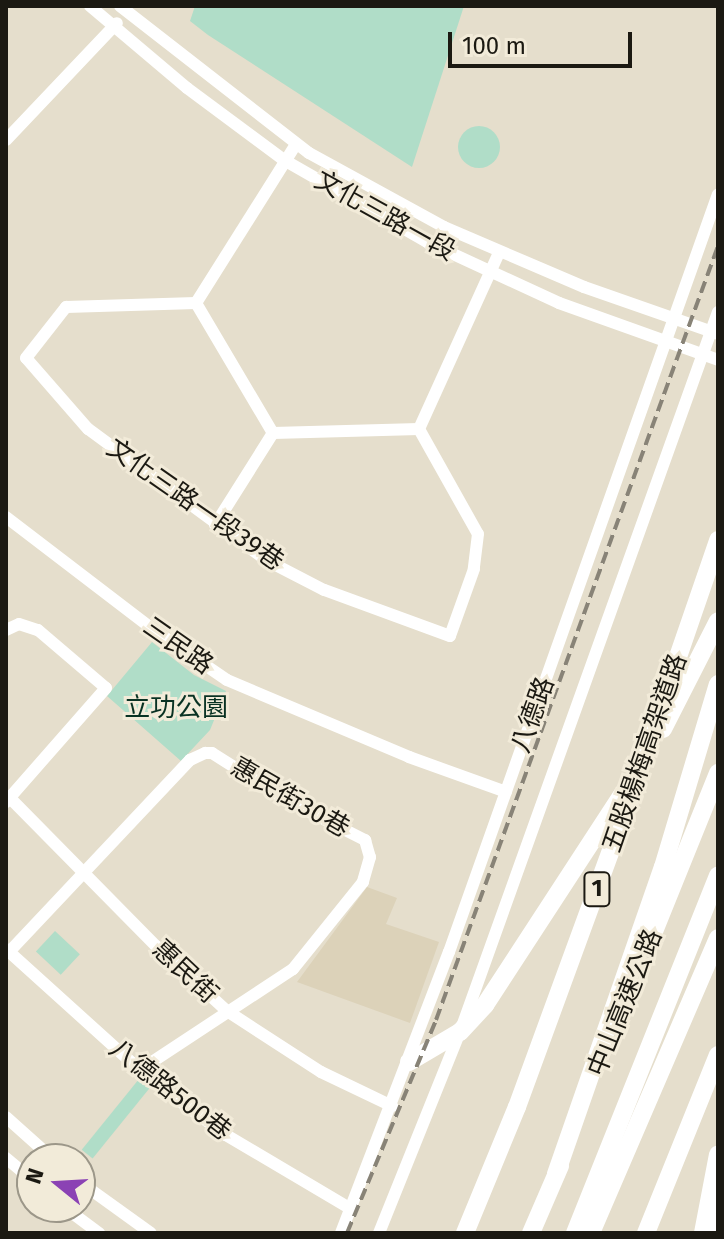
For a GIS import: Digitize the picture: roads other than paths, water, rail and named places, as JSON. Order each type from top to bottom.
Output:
[{"type":"highway","name":"五股楊梅高架道路","points":[[465,1233],[517,1107],[607,863],[718,540]]},
{"type":"highway","points":[[409,1062],[460,1032],[493,993],[614,808],[671,714],[718,621]]},
{"type":"highway","points":[[556,1174],[659,882],[718,684]]},
{"type":"highway","name":"中山高速公路","points":[[531,1233],[718,773]]},
{"type":"highway","name":"中山高速公路","points":[[575,1233],[718,876]]},
{"type":"highway","points":[[591,1233],[718,938]]},
{"type":"highway","points":[[646,1233],[718,1055]]},
{"type":"highway","points":[[703,1233],[718,1154]]},
{"type":"street","name":"文化三路一段","points":[[90,6],[187,88],[284,160],[427,242],[559,303],[718,360]]},
{"type":"street","name":"文化三路一段","points":[[124,9],[296,144],[444,227],[499,253],[715,332]]},
{"type":"street","points":[[6,140],[114,27],[124,9]]},
{"type":"street","points":[[273,433],[196,303],[296,144]]},
{"type":"street","name":"八德路","points":[[341,1233],[409,1062],[718,194]]},
{"type":"street","points":[[273,433],[419,429],[499,253]]},
{"type":"street","name":"文化三路一段39巷","points":[[196,303],[66,307],[26,358],[88,429],[266,560],[324,590],[450,636],[474,569],[478,534],[419,429]]},
{"type":"street","name":"八德路","points":[[380,1231],[460,1032],[704,354],[715,332],[718,312]]},
{"type":"street","points":[[215,525],[273,433]]},
{"type":"street","name":"三民路","points":[[6,517],[154,630],[227,680],[409,757],[506,792]]},
{"type":"street","points":[[6,630],[19,624],[38,630],[106,688],[8,800]]},
{"type":"street","name":"惠民街30巷","points":[[7,950],[86,874],[190,760],[205,753],[212,753],[286,800],[365,840],[370,847],[369,870],[340,914],[293,969],[140,1070]]},
{"type":"street","name":"惠民街","points":[[8,800],[156,946],[227,1011],[321,1072],[392,1106]]},
{"type":"street","name":"八德路500巷","points":[[7,950],[140,1070],[226,1135],[351,1209]]},
{"type":"street","points":[[6,1117],[35,1143]]},
{"type":"street","points":[[96,1193],[151,1233]]},
{"type":"street","points":[[713,1233],[718,1219]]},
{"type":"railway","points":[[347,1233],[436,1020],[718,246]]},
{"type":"park label","name":"立功公園","points":[[176,708]]}]
